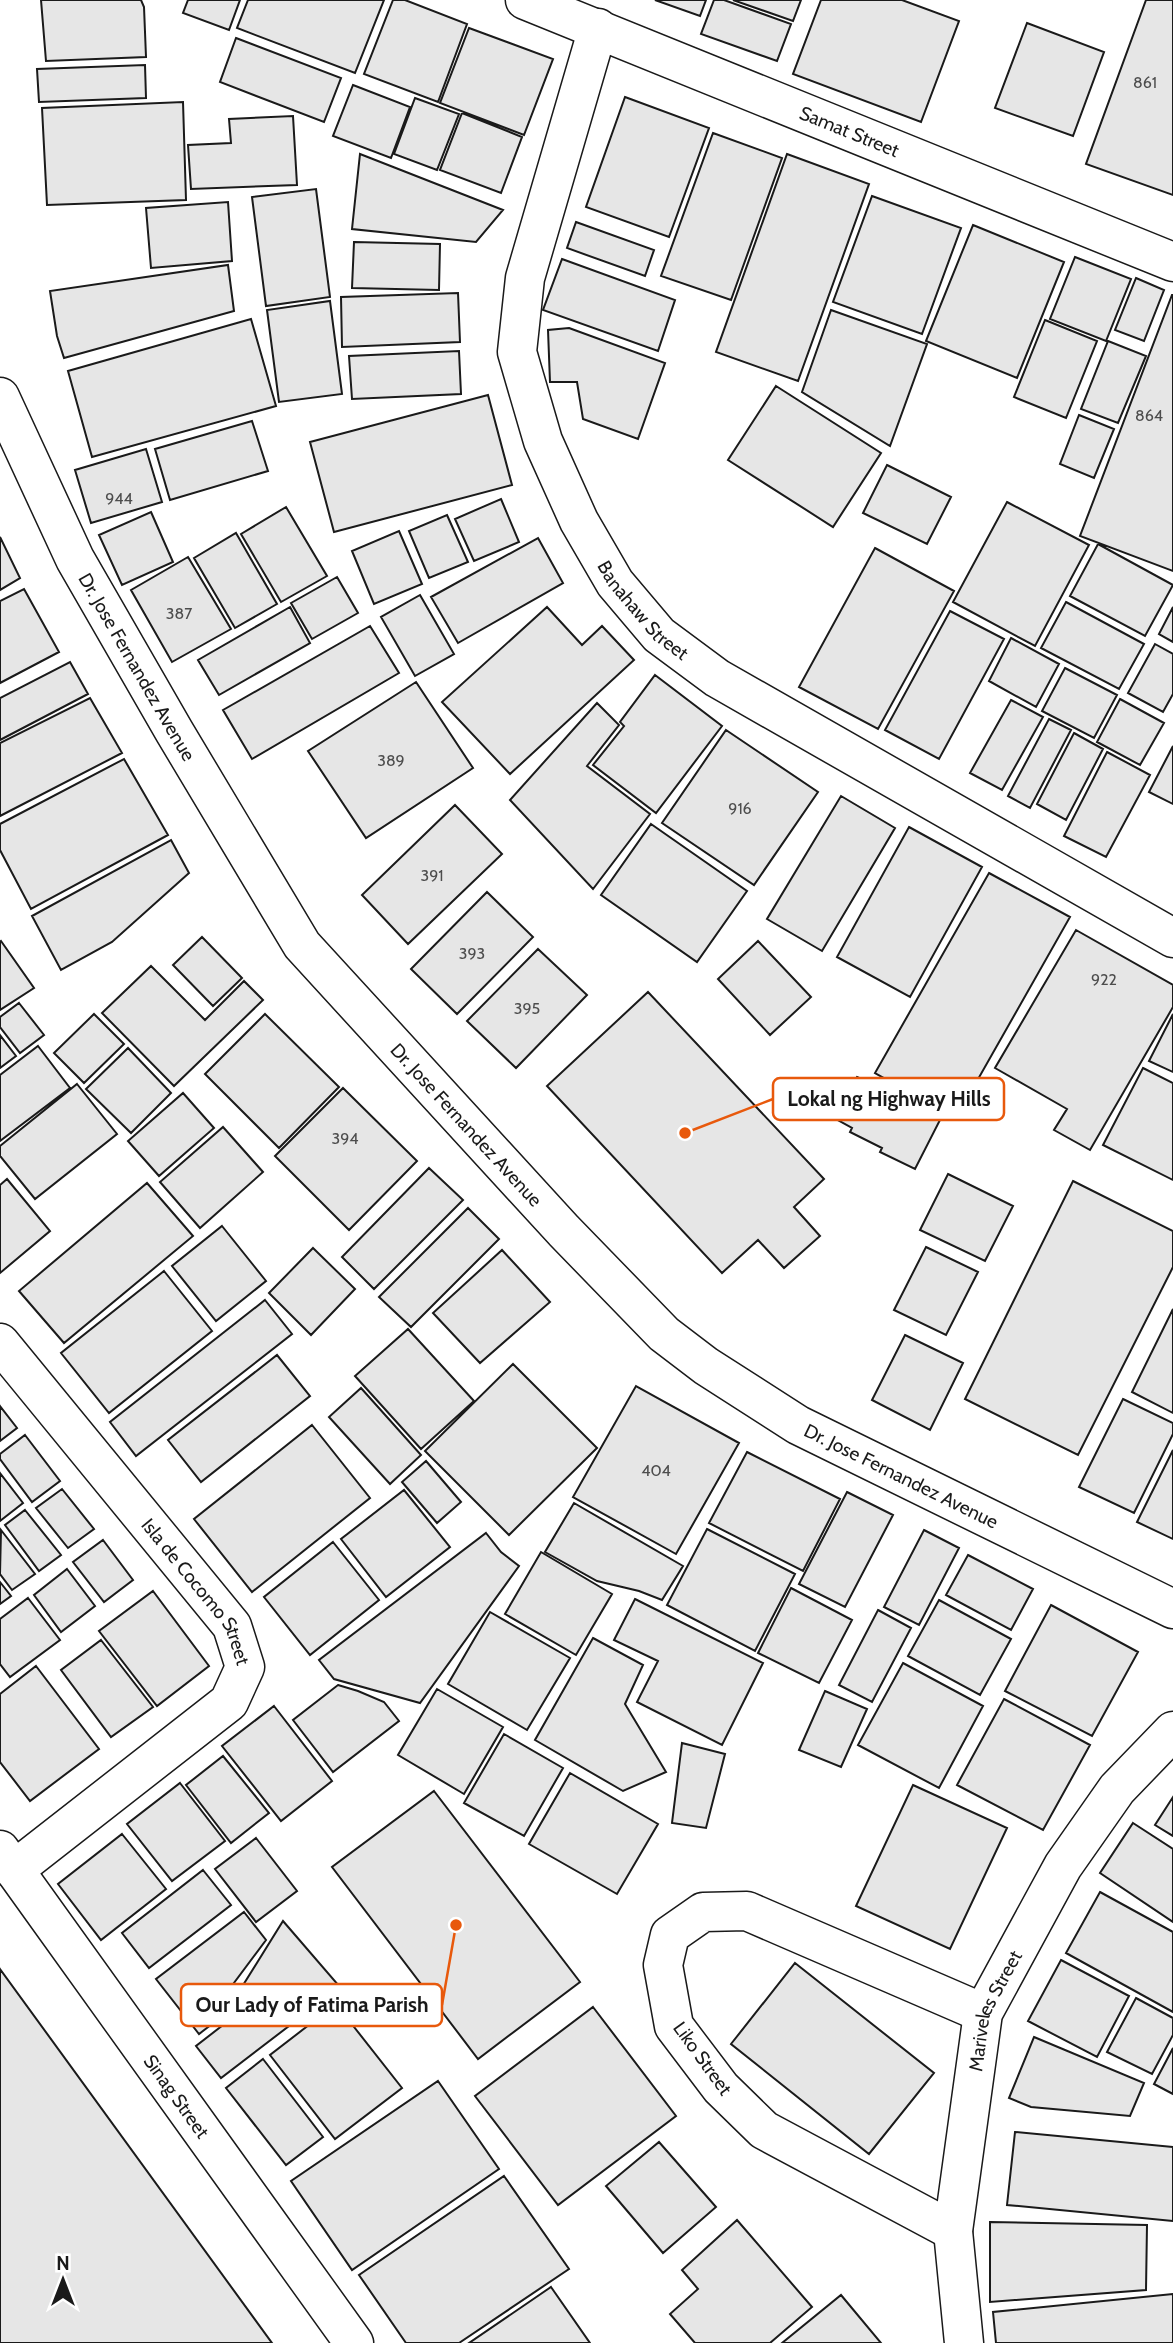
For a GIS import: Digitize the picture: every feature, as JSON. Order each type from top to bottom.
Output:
[{"type":"street","name":"Samat Street","points":[[525,0],[1173,262]]},
{"type":"street","name":"Banahaw Street","points":[[598,28],[525,278],[517,352],[543,441],[579,522],[615,583],[659,635],[717,678],[1173,939]]},
{"type":"street","name":"Dr. Jose Fernandez Avenue","points":[[0,397],[75,559],[302,945],[564,1231],[664,1334],[706,1366],[798,1425],[1173,1609]]},
{"type":"street","name":"Isla de Cocomo Street","points":[[0,1343],[232,1626],[245,1667],[229,1702],[7,1860]]},
{"type":"street","name":"Mariveles Street","points":[[964,2343],[953,2231],[983,2013],[1063,1866],[1117,1789],[1173,1731]]},
{"type":"street","name":"Sinag Street","points":[[7,1860],[354,2343]]},
{"type":"street","name":"Liko Street","points":[[953,2231],[764,2130],[720,2088],[674,2026],[663,1965],[670,1935],[703,1912],[747,1911],[983,2013]]},
{"type":"building","points":[[41,0],[141,0],[144,7],[146,57],[46,61]]},
{"type":"building","points":[[188,0],[240,0],[229,30],[183,13]]},
{"type":"building","points":[[248,0],[384,0],[355,73],[237,28]]},
{"type":"building","points":[[393,0],[405,0],[467,24],[438,102],[364,74]]},
{"type":"building","points":[[655,0],[706,0],[700,16]]},
{"type":"building","points":[[714,0],[724,0],[791,24],[777,61],[701,34]]},
{"type":"building","points":[[733,0],[801,0],[793,21]]},
{"type":"building","points":[[821,0],[902,0],[959,21],[921,122],[793,74]]},
{"type":"building","points":[[1146,0],[1173,0],[1173,195],[1086,164]]},
{"type":"building","points":[[1027,23],[1104,52],[1073,136],[995,108]]},
{"type":"building","points":[[469,28],[553,59],[524,135],[440,103]]},
{"type":"building","points":[[236,38],[341,78],[324,122],[220,82]]},
{"type":"building","points":[[145,65],[146,98],[39,102],[37,69]]},
{"type":"building","points":[[353,85],[410,107],[391,158],[333,136]]},
{"type":"building","points":[[625,97],[709,128],[669,237],[586,207]]},
{"type":"building","points":[[415,98],[459,114],[437,170],[394,154]]},
{"type":"building","points":[[183,102],[186,200],[47,205],[42,108]]},
{"type":"building","points":[[462,113],[522,137],[501,193],[440,170]]},
{"type":"building","points":[[293,116],[297,185],[191,189],[188,145],[231,143],[229,119]]},
{"type":"building","points":[[713,133],[782,158],[731,300],[661,276]]},
{"type":"building","points":[[360,154],[503,210],[476,242],[352,229]]},
{"type":"building","points":[[787,154],[869,184],[798,381],[716,352]]},
{"type":"building","points":[[316,189],[330,297],[266,306],[252,197]]},
{"type":"building","points":[[872,196],[961,228],[922,334],[833,302]]},
{"type":"building","points":[[228,202],[232,261],[151,268],[146,208]]},
{"type":"building","points":[[576,222],[654,250],[645,276],[567,248]]},
{"type":"building","points":[[973,225],[1064,262],[1017,378],[926,341]]},
{"type":"building","points":[[354,242],[440,244],[439,290],[352,288]]},
{"type":"building","points":[[1075,257],[1131,279],[1106,341],[1050,319]]},
{"type":"building","points":[[562,259],[675,300],[658,351],[543,310]]},
{"type":"building","points":[[228,265],[234,311],[64,358],[57,336],[50,291]]},
{"type":"building","points":[[1136,278],[1164,290],[1144,341],[1115,330]]},
{"type":"building","points":[[458,293],[460,342],[342,347],[341,297]]},
{"type":"building","points":[[1173,295],[1173,571],[1080,536]]},
{"type":"building","points":[[330,301],[342,394],[279,402],[267,310]]},
{"type":"building","points":[[831,310],[927,344],[890,446],[802,392]]},
{"type":"building","points":[[251,319],[276,406],[92,457],[68,371]]},
{"type":"building","points":[[1045,320],[1097,341],[1066,418],[1014,397]]},
{"type":"building","points":[[569,328],[665,363],[638,439],[583,419],[577,382],[550,382],[548,330]]},
{"type":"building","points":[[1108,341],[1146,356],[1118,423],[1081,409]]},
{"type":"building","points":[[459,351],[461,394],[352,399],[349,356]]},
{"type":"building","points":[[776,386],[881,453],[833,527],[728,460]]},
{"type":"building","points":[[488,395],[512,485],[334,532],[310,442]]},
{"type":"building","points":[[1079,415],[1114,429],[1094,478],[1060,464]]},
{"type":"building","points":[[252,421],[268,471],[170,500],[155,449]]},
{"type":"building","points":[[146,449],[162,502],[91,523],[75,470]]},
{"type":"building","points":[[887,465],[951,497],[927,544],[863,513]]},
{"type":"building","points":[[501,499],[519,542],[474,561],[455,519]]},
{"type":"building","points":[[1007,502],[1089,545],[1035,646],[953,602]]},
{"type":"building","points":[[286,507],[327,576],[281,602],[241,534]]},
{"type":"building","points":[[151,512],[173,562],[122,585],[99,535]]},
{"type":"building","points":[[447,515],[468,562],[429,578],[409,531]]},
{"type":"building","points":[[399,531],[422,584],[374,604],[352,551]]},
{"type":"building","points":[[236,533],[277,604],[235,628],[194,558]]},
{"type":"building","points":[[0,537],[20,578],[0,590]]},
{"type":"building","points":[[538,538],[563,583],[458,643],[431,597]]},
{"type":"building","points":[[1098,544],[1173,585],[1145,636],[1070,596]]},
{"type":"building","points":[[875,548],[954,591],[878,729],[799,687]]},
{"type":"building","points":[[188,557],[231,629],[172,662],[131,590]]},
{"type":"building","points":[[337,577],[358,613],[312,639],[291,603]]},
{"type":"building","points":[[24,589],[59,652],[0,683],[0,601]]},
{"type":"building","points":[[420,595],[454,654],[415,676],[381,617]]},
{"type":"building","points":[[1066,602],[1144,644],[1119,689],[1041,648]]},
{"type":"building","points":[[290,607],[310,643],[219,695],[198,660]]},
{"type":"building","points":[[547,607],[582,645],[602,626],[634,660],[510,774],[442,702]]},
{"type":"building","points":[[1173,607],[1173,642],[1159,634]]},
{"type":"building","points":[[950,611],[1004,639],[939,759],[885,730]]},
{"type":"building","points":[[370,626],[399,673],[252,759],[223,710]]},
{"type":"building","points":[[1011,638],[1059,664],[1036,707],[989,681]]},
{"type":"building","points":[[1155,644],[1173,654],[1173,694],[1163,712],[1128,693]]},
{"type":"building","points":[[70,662],[88,694],[0,740],[0,698]]},
{"type":"building","points":[[1065,668],[1117,695],[1094,738],[1042,711]]},
{"type":"building","points":[[655,675],[722,726],[656,813],[593,765],[624,726],[620,722]]},
{"type":"building","points":[[416,682],[473,768],[366,838],[308,751]]},
{"type":"building","points":[[90,698],[122,753],[0,816],[0,743]]},
{"type":"building","points":[[1120,699],[1164,723],[1140,765],[1097,742]]},
{"type":"building","points":[[1011,700],[1043,717],[1002,790],[970,773]]},
{"type":"building","points":[[597,703],[619,725],[587,766],[650,814],[593,889],[510,800]]},
{"type":"building","points":[[1049,719],[1071,730],[1030,808],[1008,796]]},
{"type":"building","points":[[726,730],[818,792],[754,885],[662,823]]},
{"type":"building","points":[[1074,733],[1103,749],[1066,820],[1037,804]]},
{"type":"building","points":[[1173,746],[1173,804],[1149,792]]},
{"type":"building","points":[[1107,752],[1150,775],[1106,857],[1064,836]]},
{"type":"building","points":[[124,759],[168,835],[31,909],[0,850],[0,824]]},
{"type":"building","points":[[841,796],[895,828],[822,951],[767,919]]},
{"type":"building","points":[[455,805],[502,854],[408,944],[362,895]]},
{"type":"building","points":[[651,824],[747,891],[697,962],[601,895]]},
{"type":"building","points":[[909,827],[982,867],[910,997],[837,957]]},
{"type":"building","points":[[171,840],[189,873],[112,942],[61,970],[32,916]]},
{"type":"building","points":[[989,873],[1070,917],[956,1118],[875,1073]]},
{"type":"building","points":[[487,892],[533,937],[457,1014],[411,969]]},
{"type":"building","points":[[1076,930],[1173,985],[1173,1007],[1090,1150],[1054,1130],[1067,1109],[995,1068]]},
{"type":"building","points":[[202,937],[242,978],[213,1006],[173,965]]},
{"type":"building","points":[[758,941],[811,997],[770,1035],[718,979]]},
{"type":"building","points":[[0,942],[34,988],[0,1010]]},
{"type":"building","points":[[538,949],[587,995],[516,1068],[467,1021]]},
{"type":"building","points":[[151,966],[205,1020],[244,981],[263,1000],[174,1086],[102,1013]]},
{"type":"building","points":[[648,992],[824,1179],[794,1207],[820,1236],[784,1268],[758,1240],[722,1273],[547,1086]]},
{"type":"building","points":[[19,1003],[44,1035],[20,1053],[0,1027],[0,1017]]},
{"type":"building","points":[[94,1014],[124,1044],[84,1083],[54,1053]]},
{"type":"building","points":[[265,1014],[339,1087],[279,1148],[205,1074]]},
{"type":"building","points":[[1173,1014],[1173,1072],[1149,1061]]},
{"type":"building","points":[[0,1035],[16,1056],[0,1068]]},
{"type":"building","points":[[38,1046],[70,1088],[0,1141],[0,1075]]},
{"type":"building","points":[[128,1048],[171,1093],[131,1133],[86,1089]]},
{"type":"building","points":[[1143,1068],[1173,1083],[1173,1180],[1103,1145]]},
{"type":"building","points":[[857,1077],[941,1118],[915,1169],[880,1152],[882,1148],[850,1132],[852,1128],[836,1119]]},
{"type":"building","points":[[77,1084],[117,1134],[35,1199],[0,1156],[0,1146]]},
{"type":"building","points":[[343,1088],[417,1161],[349,1230],[275,1156]]},
{"type":"building","points":[[183,1093],[214,1128],[159,1176],[128,1141]]},
{"type":"building","points":[[223,1127],[263,1172],[200,1228],[160,1182]]},
{"type":"building","points":[[429,1168],[463,1200],[374,1289],[342,1257]]},
{"type":"building","points":[[948,1174],[1013,1206],[985,1261],[920,1230]]},
{"type":"building","points":[[7,1179],[50,1231],[0,1273],[0,1185]]},
{"type":"building","points":[[1073,1181],[1173,1231],[1173,1267],[1078,1455],[965,1399]]},
{"type":"building","points":[[147,1183],[193,1236],[64,1343],[19,1291]]},
{"type":"building","points":[[468,1208],[499,1239],[411,1327],[379,1297]]},
{"type":"building","points":[[222,1226],[266,1281],[216,1321],[172,1266]]},
{"type":"building","points":[[926,1247],[978,1272],[946,1335],[894,1310]]},
{"type":"building","points":[[313,1248],[355,1289],[311,1335],[269,1293]]},
{"type":"building","points":[[502,1250],[550,1302],[480,1363],[433,1313]]},
{"type":"building","points":[[164,1271],[212,1331],[109,1413],[61,1353]]},
{"type":"building","points":[[265,1300],[292,1334],[136,1456],[110,1422]]},
{"type":"building","points":[[1173,1309],[1173,1413],[1132,1392]]},
{"type":"building","points":[[408,1329],[474,1401],[421,1449],[355,1376]]},
{"type":"building","points":[[905,1335],[963,1363],[930,1430],[872,1400]]},
{"type":"building","points":[[277,1355],[310,1396],[201,1482],[168,1440]]},
{"type":"building","points":[[513,1364],[597,1448],[509,1535],[425,1451]]},
{"type":"building","points":[[636,1386],[739,1443],[676,1554],[573,1497]]},
{"type":"building","points":[[361,1388],[421,1455],[390,1484],[329,1417]]},
{"type":"building","points":[[1123,1399],[1173,1423],[1173,1434],[1134,1513],[1079,1487]]},
{"type":"building","points":[[0,1406],[17,1428],[0,1441]]},
{"type":"building","points":[[312,1425],[370,1498],[252,1592],[194,1519]]},
{"type":"building","points":[[25,1435],[60,1481],[32,1502],[0,1459],[0,1454]]},
{"type":"building","points":[[1173,1450],[1173,1539],[1137,1522]]},
{"type":"building","points":[[747,1452],[840,1499],[803,1571],[709,1523]]},
{"type":"building","points":[[426,1461],[461,1502],[437,1523],[402,1482]]},
{"type":"building","points":[[0,1473],[23,1503],[0,1521]]},
{"type":"building","points":[[62,1489],[94,1529],[68,1548],[36,1508]]},
{"type":"building","points":[[404,1490],[450,1547],[386,1597],[341,1539]]},
{"type":"building","points":[[847,1492],[893,1515],[845,1607],[799,1584]]},
{"type":"building","points":[[574,1503],[683,1566],[662,1600],[639,1591],[597,1581],[545,1552]]},
{"type":"building","points":[[25,1510],[61,1555],[39,1571],[5,1525]]},
{"type":"building","points":[[707,1529],[795,1574],[755,1651],[667,1605]]},
{"type":"building","points":[[1,1530],[35,1574],[12,1590],[0,1574]]},
{"type":"building","points":[[924,1530],[959,1548],[919,1625],[884,1607]]},
{"type":"building","points":[[486,1533],[501,1552],[519,1566],[420,1703],[334,1679],[319,1660]]},
{"type":"building","points":[[103,1540],[133,1580],[104,1602],[73,1562]]},
{"type":"building","points":[[333,1542],[379,1600],[310,1655],[264,1597]]},
{"type":"building","points":[[541,1552],[612,1594],[576,1655],[505,1614]]},
{"type":"building","points":[[968,1555],[1033,1589],[1011,1630],[946,1595]]},
{"type":"building","points":[[67,1569],[95,1606],[61,1632],[34,1595]]},
{"type":"building","points":[[0,1582],[11,1596],[0,1604]]},
{"type":"building","points":[[791,1588],[852,1620],[819,1683],[758,1653]]},
{"type":"building","points":[[153,1591],[209,1666],[157,1706],[99,1631]]},
{"type":"building","points":[[28,1598],[60,1640],[10,1677],[0,1664],[0,1619]]},
{"type":"building","points":[[635,1599],[763,1663],[722,1745],[637,1702],[658,1661],[614,1640]]},
{"type":"building","points":[[939,1600],[1011,1639],[980,1695],[908,1656]]},
{"type":"building","points":[[1051,1605],[1138,1652],[1092,1736],[1005,1691]]},
{"type":"building","points":[[878,1610],[911,1628],[872,1702],[839,1685]]},
{"type":"building","points":[[490,1612],[570,1658],[527,1730],[448,1684]]},
{"type":"building","points":[[593,1638],[643,1665],[625,1704],[666,1772],[623,1791],[535,1740]]},
{"type":"building","points":[[101,1640],[153,1707],[111,1737],[61,1670]]},
{"type":"building","points":[[903,1663],[983,1706],[939,1788],[858,1745]]},
{"type":"building","points":[[36,1666],[99,1749],[30,1801],[0,1762],[0,1694]]},
{"type":"building","points":[[338,1685],[384,1702],[399,1721],[333,1772],[293,1720]]},
{"type":"building","points":[[437,1689],[503,1727],[464,1794],[398,1755]]},
{"type":"building","points":[[825,1691],[867,1709],[841,1767],[799,1750]]},
{"type":"building","points":[[1004,1699],[1090,1745],[1043,1830],[957,1785]]},
{"type":"building","points":[[274,1706],[332,1781],[281,1821],[222,1746]]},
{"type":"building","points":[[504,1734],[563,1768],[524,1836],[464,1803]]},
{"type":"building","points":[[682,1743],[725,1754],[706,1828],[672,1823]]},
{"type":"building","points":[[223,1756],[269,1813],[231,1843],[186,1785]]},
{"type":"building","points":[[570,1773],[658,1824],[617,1894],[529,1844]]},
{"type":"building","points":[[180,1783],[225,1841],[172,1881],[127,1824]]},
{"type":"building","points":[[913,1785],[1007,1828],[950,1949],[856,1906]]},
{"type":"building","points":[[434,1791],[580,1982],[478,2059],[332,1867]]},
{"type":"building","points":[[1173,1797],[1173,1836],[1155,1825]]},
{"type":"building","points":[[1133,1823],[1173,1849],[1173,1922],[1100,1873]]},
{"type":"building","points":[[122,1834],[166,1889],[101,1940],[58,1884]]},
{"type":"building","points":[[256,1838],[297,1891],[256,1922],[215,1869]]},
{"type":"building","points":[[203,1870],[231,1905],[149,1968],[122,1933]]},
{"type":"building","points":[[1100,1892],[1173,1932],[1173,2012],[1066,1953]]},
{"type":"building","points":[[244,1912],[266,1940],[228,1991],[238,2004],[199,2034],[156,1979]]},
{"type":"building","points":[[283,1921],[340,1987],[221,2078],[196,2046],[250,2004],[240,1990]]},
{"type":"building","points":[[1061,1960],[1129,1996],[1097,2057],[1028,2021]]},
{"type":"building","points":[[795,1963],[934,2073],[869,2154],[731,2044]]},
{"type":"building","points":[[0,1969],[272,2343],[0,2343]]},
{"type":"building","points":[[1136,1998],[1173,2018],[1173,2035],[1152,2074],[1107,2052]]},
{"type":"building","points":[[336,2004],[402,2088],[335,2139],[270,2055]]},
{"type":"building","points":[[593,2007],[676,2116],[558,2205],[475,2096]]},
{"type":"building","points":[[1034,2037],[1144,2083],[1130,2116],[1031,2107],[1009,2098]]},
{"type":"building","points":[[1173,2048],[1173,2094],[1154,2084]]},
{"type":"building","points":[[263,2059],[323,2137],[286,2165],[226,2088]]},
{"type":"building","points":[[438,2081],[499,2169],[352,2270],[291,2181]]},
{"type":"building","points":[[1015,2132],[1173,2147],[1173,2221],[1007,2205]]},
{"type":"building","points":[[659,2142],[716,2207],[663,2253],[606,2186]]},
{"type":"building","points":[[504,2176],[569,2269],[459,2343],[406,2343],[359,2275]]},
{"type":"building","points":[[737,2220],[812,2307],[770,2343],[695,2343],[670,2314],[698,2289],[682,2270]]},
{"type":"building","points":[[990,2222],[1147,2225],[1146,2290],[990,2302]]},
{"type":"building","points":[[551,2287],[590,2343],[469,2343]]},
{"type":"building","points":[[1173,2294],[1173,2343],[996,2343],[993,2312]]},
{"type":"building","points":[[841,2295],[881,2343],[782,2343]]},
{"type":"place","name":"Lokal ng Highway Hills","points":[[685,1133]]},
{"type":"place","name":"Our Lady of Fatima Parish","points":[[456,1925]]}]
